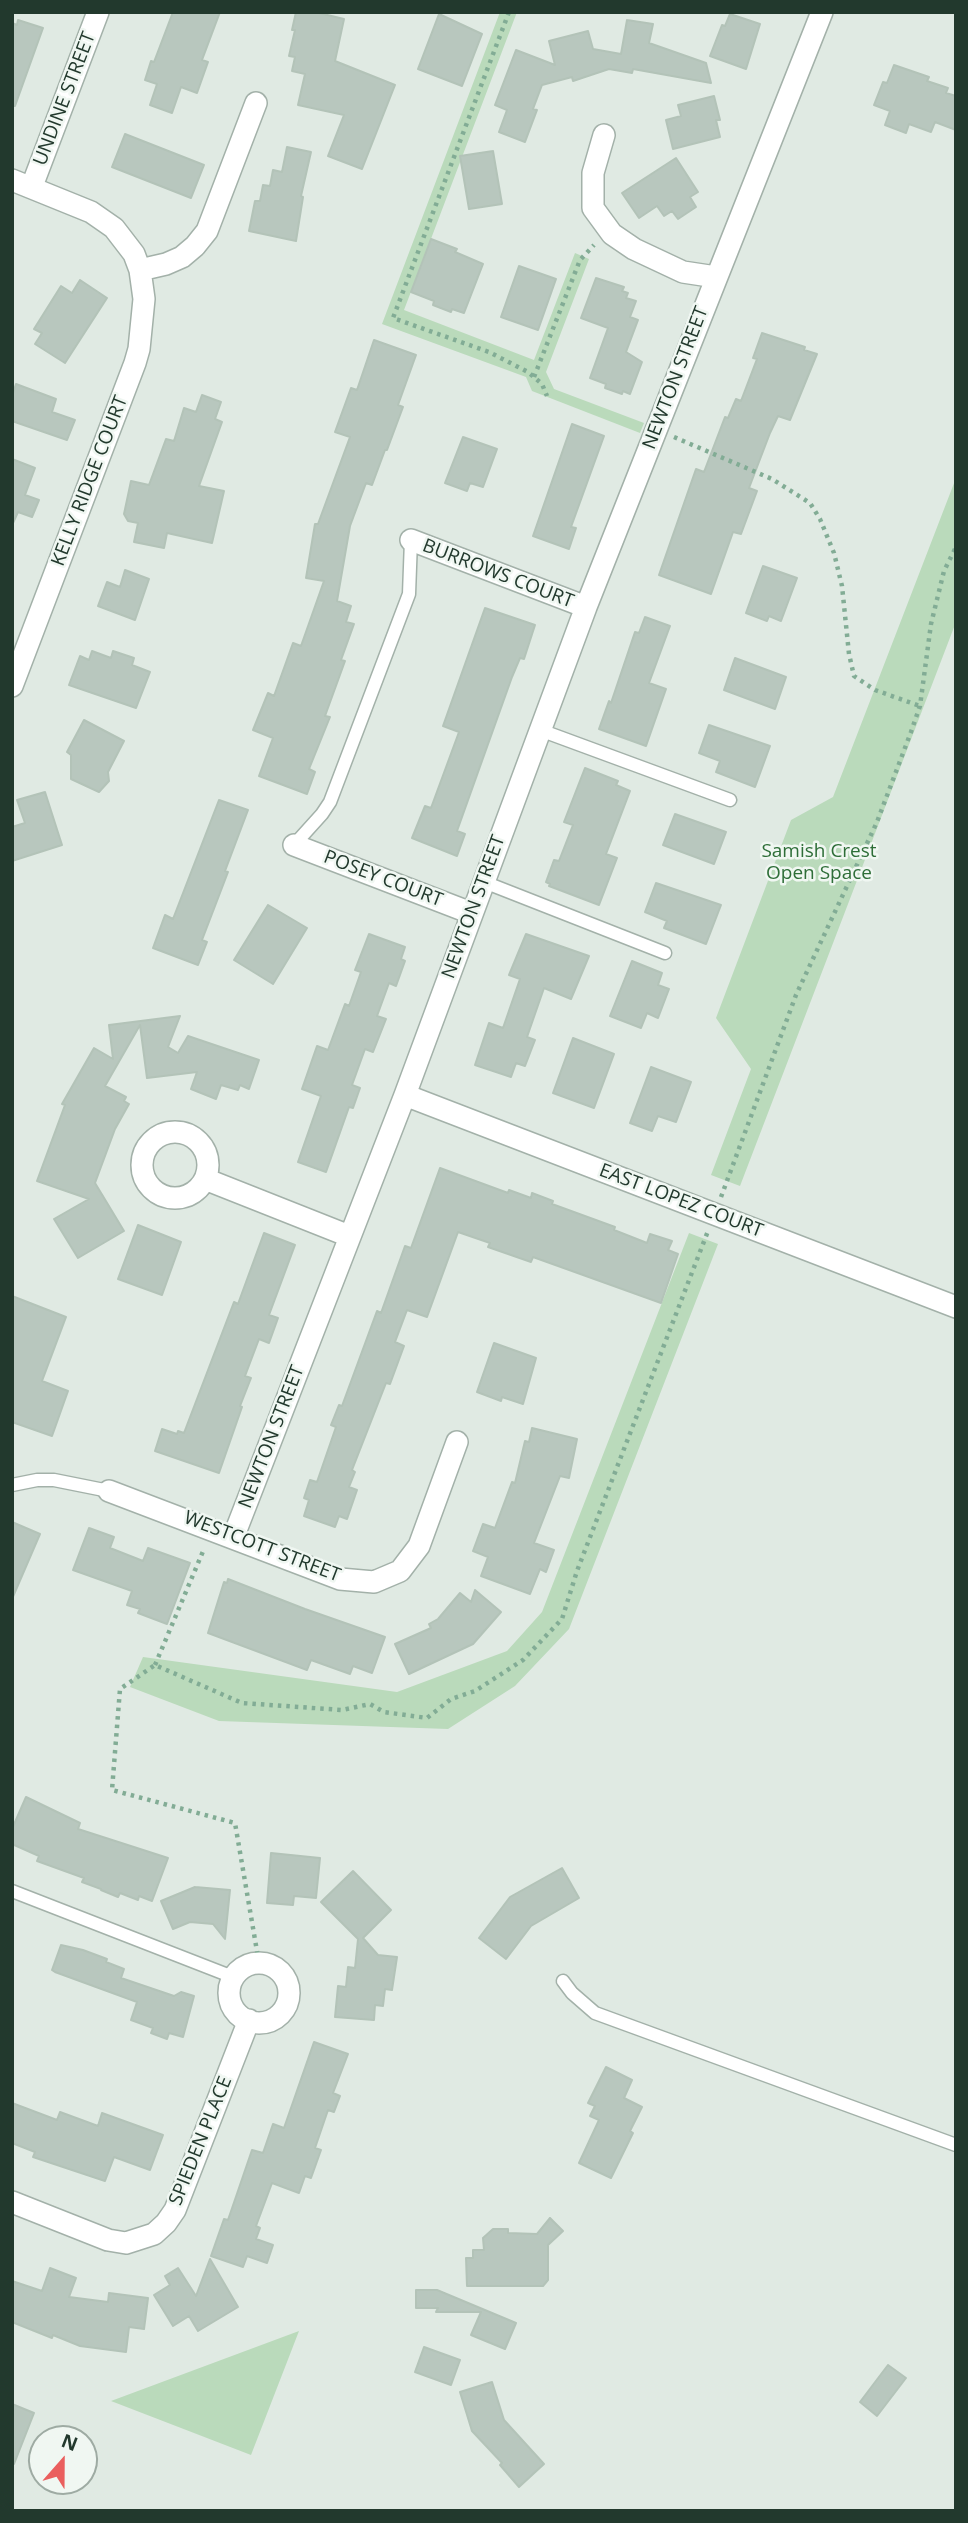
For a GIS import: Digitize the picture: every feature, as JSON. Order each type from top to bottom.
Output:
[{"type":"street","name":"UNDINE STREET","points":[[22,183],[98,12]]},
{"type":"street","name":"NEWTON STREET","points":[[233,1538],[405,1095],[586,607],[821,12]]},
{"type":"street","points":[[22,183],[92,212],[114,228],[134,254],[140,271],[166,264],[182,257],[207,231],[256,103]]},
{"type":"street","points":[[604,135],[593,173],[593,208],[612,234],[634,249],[684,272],[716,277]]},
{"type":"street","name":"KELLY RIDGE COURT","points":[[12,686],[135,363],[143,312],[143,283],[140,271]]},
{"type":"street","name":"BURROWS COURT","points":[[411,540],[586,607]]},
{"type":"street","name":"POSEY COURT","points":[[294,845],[471,913]]},
{"type":"street","name":"EAST LOPEZ COURT","points":[[405,1095],[956,1307]]},
{"type":"street","points":[[205,1179],[349,1236]]},
{"type":"street","name":"WESTCOTT STREET","points":[[109,1491],[341,1579],[374,1582],[400,1571],[419,1546],[457,1442]]},
{"type":"street","points":[[259,1963],[280,1971],[287,1980],[290,1992],[288,2003],[281,2013],[272,2020],[260,2023],[239,2015],[232,2005],[230,1994],[233,1977],[247,1965],[259,1963]]},
{"type":"street","name":"SPIEDEN PLACE","points":[[12,2202],[108,2240],[126,2244],[154,2234],[175,2210],[249,2020]]},
{"type":"lane","points":[[294,845],[330,802],[409,594],[411,540]]},
{"type":"lane","points":[[540,730],[730,800]]},
{"type":"lane","points":[[484,882],[665,953]]},
{"type":"lane","points":[[12,1485],[54,1480],[109,1491]]},
{"type":"lane","points":[[12,1891],[233,1977]]},
{"type":"lane","points":[[563,1981],[572,1993],[595,2013],[956,2145]]},
{"type":"path","points":[[509,12],[393,318],[489,352],[534,377],[542,384],[547,396]]},
{"type":"path","points":[[534,377],[580,260],[589,249],[612,234]]},
{"type":"path","points":[[659,420],[675,438],[772,479],[810,503],[834,553],[842,586],[854,676],[875,690],[920,706]]},
{"type":"path","points":[[155,1665],[242,1703],[342,1710],[370,1704],[384,1712],[427,1718],[451,1699],[475,1691],[523,1660],[562,1619],[577,1571],[715,1214],[796,995],[877,822],[920,706],[931,624],[944,571],[956,547]]},
{"type":"path","points":[[213,1529],[155,1665],[120,1689],[112,1790],[235,1823],[259,1963]]},
{"type":"green space","points":[[500,12],[517,12],[404,310],[534,360],[575,253],[589,259],[546,372],[554,389],[644,423],[640,433],[532,391],[526,377],[382,324]]},
{"type":"green space","name":"Samish Crest Open Space","points":[[956,478],[956,622],[740,1186],[711,1175],[751,1069],[716,1018],[791,820],[833,797]]},
{"type":"green space","points":[[689,1233],[718,1244],[569,1629],[515,1686],[448,1729],[219,1721],[130,1687],[143,1657],[397,1692],[507,1651],[542,1612]]},
{"type":"green space","points":[[299,2331],[251,2455],[111,2401]]},
{"type":"building","points":[[173,12],[220,12],[202,60],[208,62],[197,93],[181,87],[172,113],[150,105],[157,84],[145,80]]},
{"type":"building","points":[[296,12],[315,12],[344,19],[335,61],[395,85],[362,169],[328,156],[344,115],[298,105],[305,74],[292,71],[295,57],[289,56]]},
{"type":"building","points":[[439,14],[482,34],[462,86],[418,69]]},
{"type":"building","points":[[730,14],[760,24],[746,69],[710,56],[722,25],[725,26]]},
{"type":"building","points":[[18,20],[43,28],[15,106],[12,106],[12,23],[17,25]]},
{"type":"building","points":[[627,20],[653,24],[649,43],[706,63],[711,83],[633,69],[632,73],[609,69],[573,81],[572,77],[542,85],[533,109],[537,110],[525,142],[499,132],[507,110],[495,105],[516,50],[555,65],[549,41],[588,31],[593,49],[621,54]]},
{"type":"building","points":[[894,65],[929,77],[927,81],[948,88],[946,93],[956,96],[956,130],[935,122],[931,132],[909,124],[906,133],[885,125],[890,111],[874,105],[883,82],[887,83]]},
{"type":"building","points":[[714,96],[720,120],[716,120],[720,137],[673,149],[666,120],[681,116],[678,105]]},
{"type":"building","points":[[125,134],[204,165],[191,198],[112,167]]},
{"type":"building","points":[[287,147],[311,152],[301,196],[296,241],[249,231],[255,201],[260,201],[263,185],[270,186],[273,170],[282,172]]},
{"type":"building","points":[[493,151],[502,204],[469,209],[460,156]]},
{"type":"building","points":[[676,158],[698,192],[690,197],[696,207],[678,219],[672,211],[664,216],[657,206],[639,218],[622,193]]},
{"type":"building","points":[[431,239],[457,249],[455,252],[483,264],[464,313],[452,309],[451,312],[433,305],[434,301],[411,292]]},
{"type":"building","points":[[519,266],[556,279],[538,330],[501,317]]},
{"type":"building","points":[[596,278],[624,287],[622,291],[628,293],[626,298],[636,301],[630,317],[638,320],[626,352],[642,362],[630,394],[605,388],[606,384],[590,378],[608,328],[581,318]]},
{"type":"building","points":[[80,280],[107,298],[65,363],[35,344],[42,333],[34,329],[61,286],[72,293]]},
{"type":"building","points":[[762,333],[805,347],[804,350],[817,354],[790,420],[778,416],[770,433],[749,488],[757,491],[741,534],[733,532],[711,594],[659,575],[696,469],[704,472],[725,417],[728,418],[736,399],[741,401],[757,359],[753,358]]},
{"type":"building","points":[[374,340],[416,355],[398,405],[403,407],[387,450],[372,485],[366,483],[350,526],[337,601],[351,606],[346,622],[354,624],[341,660],[345,661],[325,716],[330,717],[309,769],[315,772],[307,794],[259,776],[273,738],[253,730],[268,693],[274,696],[293,643],[301,646],[324,581],[306,578],[315,524],[318,524],[350,437],[335,432],[351,388],[357,390]]},
{"type":"building","points":[[16,384],[56,399],[52,412],[75,420],[67,440],[12,421],[12,396]]},
{"type":"building","points":[[202,395],[221,402],[215,419],[222,422],[199,486],[224,491],[212,543],[167,533],[164,548],[134,542],[138,523],[128,521],[124,514],[131,481],[149,485],[166,439],[174,441],[184,408],[196,412]]},
{"type":"building","points":[[572,424],[604,436],[571,527],[576,528],[569,549],[533,536]]},
{"type":"building","points":[[463,437],[497,449],[483,487],[470,483],[467,491],[445,483]]},
{"type":"building","points":[[12,459],[35,468],[25,495],[39,500],[32,517],[18,512],[13,523]]},
{"type":"building","points":[[763,566],[797,578],[781,621],[769,616],[767,621],[746,613]]},
{"type":"building","points":[[125,570],[149,579],[135,620],[98,606],[107,582],[120,587]]},
{"type":"building","points":[[485,608],[535,625],[524,659],[520,658],[512,677],[457,831],[465,834],[457,856],[412,838],[425,806],[431,808],[459,732],[443,726]]},
{"type":"building","points":[[645,617],[670,626],[649,683],[666,689],[646,746],[599,729],[609,701],[611,703],[635,632],[639,633]]},
{"type":"building","points":[[92,651],[111,658],[113,651],[134,658],[132,665],[150,672],[136,708],[69,685],[80,656],[89,660]]},
{"type":"building","points":[[735,658],[786,677],[775,709],[724,690]]},
{"type":"building","points":[[84,720],[124,741],[108,772],[109,781],[99,792],[71,779],[71,755],[67,752]]},
{"type":"building","points":[[709,725],[770,746],[755,787],[716,772],[720,761],[699,753]]},
{"type":"building","points":[[585,768],[618,781],[616,785],[630,791],[606,854],[617,858],[599,905],[549,886],[546,882],[554,860],[559,861],[573,825],[564,822]]},
{"type":"building","points":[[45,792],[62,845],[12,861],[12,827],[25,823],[17,800]]},
{"type":"building","points":[[219,800],[248,810],[202,940],[207,942],[198,965],[153,948],[165,915],[173,919]]},
{"type":"building","points":[[675,814],[726,832],[714,864],[663,845]]},
{"type":"building","points":[[656,883],[721,905],[706,944],[664,928],[667,921],[645,912]]},
{"type":"building","points":[[268,905],[307,928],[273,984],[234,960]]},
{"type":"building","points":[[369,934],[405,947],[401,959],[405,961],[396,986],[389,983],[377,1016],[386,1019],[373,1052],[365,1049],[352,1085],[360,1088],[353,1108],[349,1107],[326,1172],[298,1162],[321,1096],[302,1089],[317,1046],[328,1050],[345,1004],[349,1006],[361,972],[355,970]]},
{"type":"building","points":[[526,934],[589,956],[571,999],[544,988],[527,1037],[535,1040],[525,1066],[516,1063],[511,1077],[475,1065],[489,1023],[503,1028],[520,979],[509,975]]},
{"type":"building","points":[[632,961],[662,973],[658,985],[669,989],[658,1018],[647,1013],[641,1028],[610,1016]]},
{"type":"building","points":[[180,1016],[168,1047],[178,1053],[188,1036],[259,1060],[249,1089],[240,1085],[238,1090],[221,1085],[216,1099],[191,1089],[197,1072],[147,1078],[140,1025],[105,1086],[126,1097],[124,1101],[129,1104],[115,1129],[95,1183],[124,1231],[78,1258],[54,1219],[89,1199],[37,1181],[65,1105],[62,1104],[94,1048],[113,1059],[109,1025]]},
{"type":"building","points":[[573,1038],[614,1054],[594,1108],[553,1093]]},
{"type":"building","points":[[651,1067],[691,1082],[676,1122],[658,1116],[652,1131],[630,1123]]},
{"type":"building","points":[[440,1168],[508,1193],[509,1190],[531,1198],[532,1193],[553,1201],[552,1204],[615,1227],[614,1230],[647,1243],[650,1234],[672,1241],[668,1250],[678,1254],[661,1303],[533,1257],[531,1262],[488,1247],[490,1243],[458,1232],[427,1317],[407,1310],[395,1342],[404,1346],[390,1384],[386,1383],[352,1470],[355,1472],[349,1487],[357,1490],[347,1519],[339,1516],[335,1527],[304,1516],[309,1500],[304,1498],[310,1480],[317,1482],[336,1427],[331,1425],[339,1405],[342,1406],[377,1311],[381,1313],[405,1246],[411,1248]]},
{"type":"building","points":[[138,1225],[181,1242],[162,1295],[118,1279]]},
{"type":"building","points":[[264,1233],[295,1245],[269,1315],[278,1318],[269,1343],[259,1339],[245,1376],[251,1378],[219,1473],[155,1451],[162,1429],[177,1434],[178,1431],[184,1433],[234,1302],[238,1304]]},
{"type":"building","points":[[12,1296],[66,1317],[42,1381],[68,1391],[52,1436],[12,1422]]},
{"type":"building","points":[[494,1343],[536,1358],[523,1404],[502,1397],[501,1401],[477,1392]]},
{"type":"building","points":[[532,1428],[577,1439],[569,1478],[560,1476],[534,1543],[554,1550],[546,1572],[540,1569],[530,1594],[481,1576],[488,1557],[473,1551],[483,1524],[495,1528],[512,1482],[515,1483],[525,1441],[529,1442]]},
{"type":"building","points":[[12,1522],[40,1534],[12,1599]]},
{"type":"building","points":[[89,1528],[114,1537],[110,1548],[143,1561],[148,1548],[190,1563],[167,1624],[138,1613],[140,1609],[127,1605],[132,1591],[73,1570]]},
{"type":"building","points":[[228,1579],[385,1637],[372,1673],[353,1666],[350,1674],[311,1660],[307,1670],[208,1633],[224,1582],[227,1583]]},
{"type":"building","points":[[475,1590],[501,1612],[473,1644],[409,1674],[395,1644],[431,1628],[429,1624],[438,1619],[460,1593],[471,1602]]},
{"type":"building","points":[[26,1797],[80,1823],[78,1829],[168,1858],[152,1901],[139,1896],[138,1900],[120,1893],[118,1897],[82,1882],[84,1878],[37,1861],[39,1856],[12,1844],[12,1829]]},
{"type":"building","points":[[271,1853],[320,1858],[316,1898],[294,1896],[293,1905],[267,1903]]},
{"type":"building","points":[[562,1868],[579,1898],[531,1926],[506,1959],[479,1938],[510,1897]]},
{"type":"building","points":[[353,1871],[391,1910],[363,1938],[378,1955],[397,1957],[392,1990],[385,1989],[383,2006],[375,2005],[374,2020],[335,2017],[338,1986],[346,1987],[348,1967],[355,1968],[358,1939],[321,1902]]},
{"type":"building","points":[[195,1887],[230,1890],[225,1939],[213,1924],[190,1922],[173,1929],[161,1901]]},
{"type":"building","points":[[61,1945],[107,1959],[106,1962],[124,1969],[121,1978],[174,1996],[181,1992],[194,1996],[183,2037],[169,2033],[167,2039],[151,2033],[153,2028],[131,2020],[137,2002],[52,1970]]},
{"type":"building","points":[[314,2042],[348,2054],[333,2093],[340,2096],[334,2112],[328,2110],[315,2148],[321,2150],[311,2178],[305,2176],[299,2193],[272,2183],[256,2226],[260,2228],[256,2239],[273,2245],[267,2263],[247,2256],[243,2267],[211,2256],[224,2219],[228,2220],[252,2150],[263,2153],[273,2124],[284,2128]]},
{"type":"building","points":[[606,2067],[632,2080],[624,2098],[642,2107],[630,2131],[633,2133],[611,2178],[579,2163],[599,2120],[590,2116],[595,2106],[588,2103]]},
{"type":"building","points":[[12,2103],[57,2120],[60,2112],[98,2126],[102,2113],[163,2135],[150,2170],[114,2157],[105,2181],[33,2157],[35,2152],[12,2143]]},
{"type":"building","points":[[550,2218],[563,2231],[548,2245],[548,2280],[543,2286],[467,2286],[466,2258],[473,2258],[473,2250],[484,2250],[483,2238],[493,2229],[508,2229],[508,2233],[537,2234]]},
{"type":"building","points":[[210,2259],[238,2307],[198,2331],[189,2316],[173,2326],[154,2295],[170,2285],[165,2276],[178,2268],[196,2296]]},
{"type":"building","points":[[50,2268],[76,2278],[69,2297],[108,2302],[109,2293],[148,2298],[144,2329],[129,2327],[126,2352],[80,2346],[12,2322],[12,2281],[42,2291]]},
{"type":"building","points":[[416,2290],[437,2290],[516,2323],[505,2349],[471,2335],[481,2312],[436,2312],[438,2308],[416,2308]]},
{"type":"building","points":[[424,2347],[460,2360],[451,2385],[415,2372]]},
{"type":"building","points":[[888,2365],[906,2378],[877,2416],[860,2402]]},
{"type":"building","points":[[492,2382],[504,2420],[544,2464],[519,2487],[500,2465],[502,2463],[472,2431],[460,2392]]},
{"type":"building","points":[[12,2404],[34,2413],[12,2464]]}]
